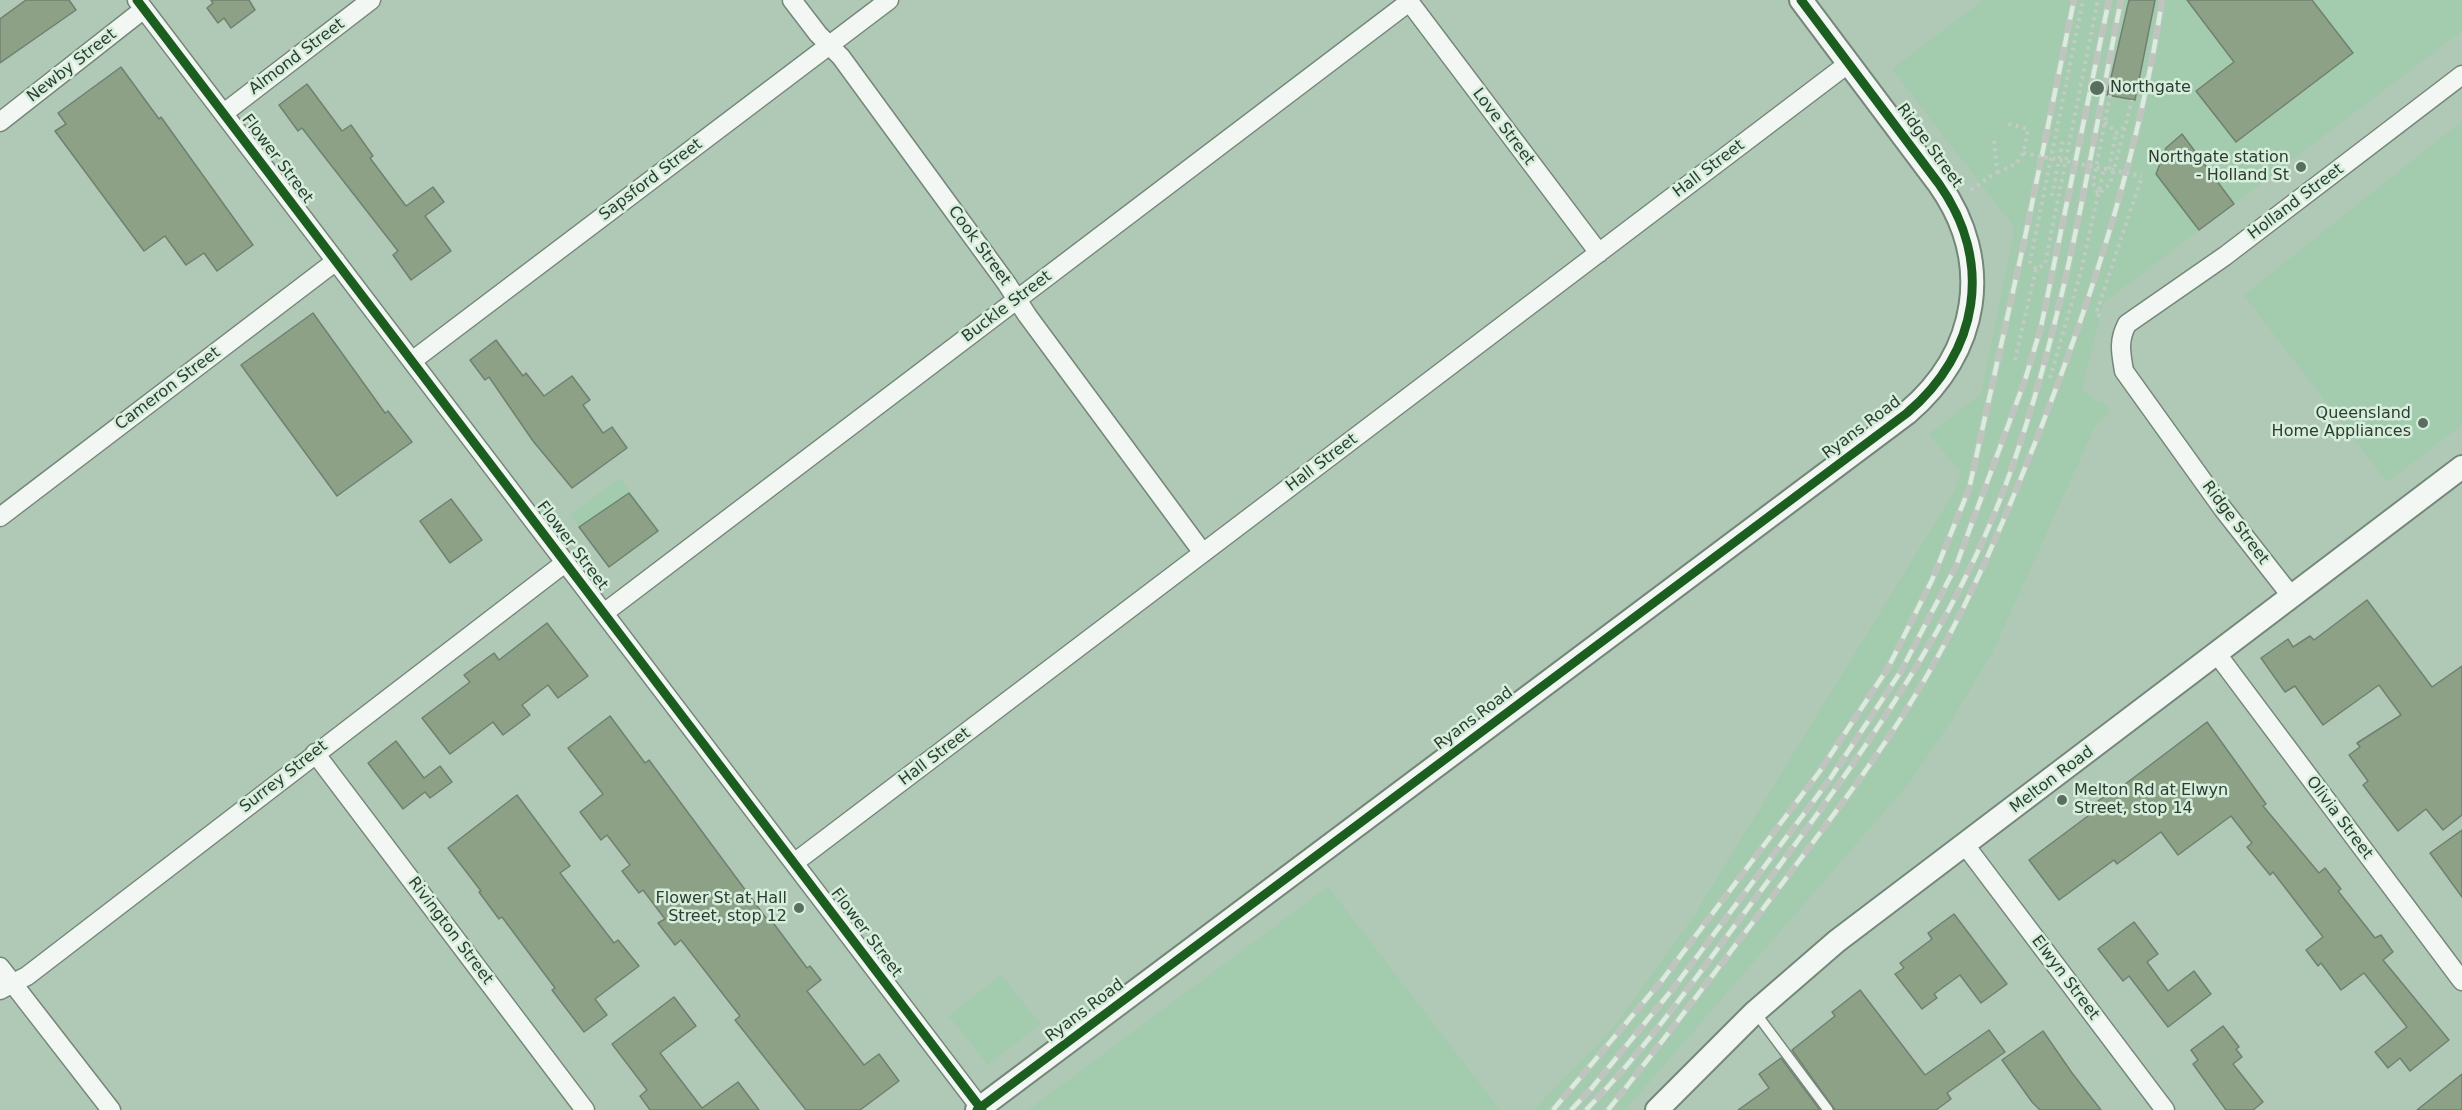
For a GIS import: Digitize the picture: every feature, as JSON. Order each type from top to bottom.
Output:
[{"type":"street","name":"Almond Street","points":[[224,113],[371,0]]},
{"type":"street","name":"Cook Street","points":[[792,0],[830,45],[1008,284],[1017,300],[1203,553]]},
{"type":"street","name":"Sapsford Street","points":[[412,361],[889,0]]},
{"type":"street","name":"Ridge Street","points":[[1801,0],[1945,192],[1959,216],[1967,244],[1972,276],[1965,332]]},
{"type":"street","name":"Love Street","points":[[1408,1],[1599,253]]},
{"type":"street","name":"Buckle Street","points":[[604,613],[1408,1]]},
{"type":"street","name":"Flower Street","points":[[141,5],[980,1109]]},
{"type":"street","name":"Newby Street","points":[[0,122],[141,5]]},
{"type":"street","name":"Hall Street","points":[[795,863],[1849,63]]},
{"type":"street","name":"Holland Street","points":[[2127,324],[2225,256],[2462,75]]},
{"type":"street","name":"Cameron Street","points":[[0,516],[336,261]]},
{"type":"street","name":"Ridge Street","points":[[2127,324],[2120,338],[2124,371],[2223,509],[2292,597]]},
{"type":"street","name":"Ryans Road","points":[[980,1109],[1907,413],[1938,383],[1950,365],[1965,332]]},
{"type":"street","name":"Melton Road","points":[[1657,1110],[1755,1012],[1836,941],[2462,467]]},
{"type":"street","name":"Surrey Street","points":[[6,986],[27,976],[566,562]]},
{"type":"street","name":"Olivia Street","points":[[2217,654],[2462,981]]},
{"type":"street","name":"Rivington Street","points":[[315,753],[585,1110]]},
{"type":"street","name":"Elwyn Street","points":[[1965,845],[2165,1110]]},
{"type":"street","points":[[0,967],[6,986],[111,1110]]},
{"type":"lane","points":[[1755,1012],[1828,1110]]},
{"type":"path","points":[[2036,269],[2030,262],[2084,0]]},
{"type":"path","points":[[2015,360],[2036,269],[2045,264],[2098,0]]},
{"type":"path","points":[[2098,194],[2093,183],[2110,95]]},
{"type":"path","points":[[2098,194],[2110,184],[2132,100]]},
{"type":"path","points":[[2105,122],[2116,133]]},
{"type":"path","points":[[1971,190],[1997,172],[2012,167],[2022,158],[2028,129],[2005,123]]},
{"type":"path","points":[[2109,169],[2116,133],[2124,126]]},
{"type":"path","points":[[2056,132],[2062,139],[2052,196],[2056,205]]},
{"type":"path","points":[[2062,139],[2072,135]]},
{"type":"path","points":[[1994,139],[1997,172]]},
{"type":"path","points":[[2023,153],[2142,176],[2098,315]]},
{"type":"path","points":[[2050,378],[2081,272],[2104,168]]},
{"type":"path","points":[[2044,202],[2052,196]]},
{"type":"shaded area","points":[[1983,0],[2462,0],[2462,31],[2103,303],[2081,392],[2091,395],[2094,401],[2102,402],[2110,411],[2095,426],[1993,651],[1952,720],[1909,783],[1625,1110],[1534,1110],[1613,1028],[1692,919],[1954,492],[1961,472],[1929,434],[1981,394],[2015,228],[1892,69]]},
{"type":"shaded area","points":[[2462,121],[2462,425],[2387,482],[2244,295]]},
{"type":"shaded area","points":[[620,478],[660,531],[609,568],[570,515]]},
{"type":"shaded area","points":[[1328,887],[1500,1110],[1028,1110]]},
{"type":"shaded area","points":[[1001,975],[1040,1024],[988,1065],[949,1016]]},
{"type":"building","points":[[26,0],[69,0],[76,10],[0,63],[0,19]]},
{"type":"building","points":[[211,0],[249,0],[255,10],[231,28],[224,18],[218,23],[207,8],[213,3]]},
{"type":"building","points":[[2129,0],[2155,0],[2135,100],[2107,95]]},
{"type":"building","points":[[2187,0],[2312,0],[2353,53],[2236,142],[2196,91],[2234,62]]},
{"type":"building","points":[[121,67],[159,119],[161,117],[253,245],[217,271],[204,253],[186,265],[165,236],[144,251],[55,131],[66,124],[58,113]]},
{"type":"building","points":[[307,84],[342,131],[351,125],[373,156],[370,158],[406,206],[433,187],[444,202],[425,216],[451,251],[411,280],[393,255],[398,251],[302,128],[298,131],[279,105]]},
{"type":"building","points":[[2182,134],[2234,204],[2199,230],[2156,174],[2166,148]]},
{"type":"building","points":[[313,313],[385,413],[388,411],[412,442],[337,496],[241,365]]},
{"type":"building","points":[[496,340],[523,376],[526,373],[544,396],[572,376],[590,400],[583,405],[603,433],[612,427],[627,448],[572,488],[533,441],[489,377],[485,380],[470,360]]},
{"type":"building","points":[[629,493],[658,531],[609,567],[579,527]]},
{"type":"building","points":[[451,499],[482,540],[450,563],[420,521]]},
{"type":"building","points":[[2367,600],[2432,687],[2462,666],[2462,815],[2443,830],[2426,809],[2398,831],[2363,785],[2368,781],[2349,755],[2360,747],[2357,743],[2401,715],[2379,685],[2323,725],[2295,686],[2285,692],[2261,658],[2288,639],[2293,647],[2310,636],[2314,640]]},
{"type":"building","points":[[547,623],[588,676],[558,698],[548,685],[522,705],[530,715],[503,735],[493,722],[450,754],[422,718],[470,682],[464,675],[494,653],[499,660]]},
{"type":"building","points":[[610,716],[645,763],[649,760],[769,922],[771,920],[807,968],[810,966],[821,980],[807,991],[864,1065],[879,1054],[899,1081],[860,1110],[806,1110],[735,1020],[740,1016],[681,940],[675,945],[658,923],[665,919],[643,890],[639,893],[622,871],[630,865],[607,835],[601,840],[580,812],[603,794],[568,748]]},
{"type":"building","points":[[2207,722],[2266,804],[2263,806],[2319,873],[2325,868],[2341,889],[2338,891],[2375,938],[2381,935],[2393,952],[2383,960],[2449,1040],[2410,1071],[2400,1058],[2388,1068],[2375,1052],[2407,1027],[2364,973],[2341,990],[2321,963],[2318,966],[2306,950],[2323,937],[2273,872],[2270,875],[2247,847],[2252,843],[2231,816],[2178,855],[2161,832],[2117,864],[2114,860],[2059,900],[2029,860],[2092,813],[2088,808],[2119,786],[2120,788]]},
{"type":"building","points":[[396,741],[424,778],[440,766],[452,782],[430,798],[425,792],[403,809],[368,763]]},
{"type":"building","points":[[517,795],[570,866],[560,873],[614,943],[618,940],[639,966],[595,999],[607,1015],[584,1032],[552,990],[555,988],[502,917],[499,919],[448,848]]},
{"type":"building","points":[[2462,830],[2462,897],[2430,853]]},
{"type":"building","points":[[1954,914],[2007,984],[1981,1003],[1960,975],[1934,994],[1937,998],[1922,1009],[1895,974],[1904,968],[1900,963],[1932,939],[1928,933]]},
{"type":"building","points":[[2134,922],[2158,954],[2147,962],[2168,991],[2194,971],[2211,994],[2168,1027],[2129,976],[2123,981],[2098,949]]},
{"type":"building","points":[[1860,990],[1925,1075],[1989,1030],[2005,1052],[1947,1093],[1951,1099],[1936,1110],[1835,1110],[1792,1050],[1835,1016],[1832,1012]]},
{"type":"building","points":[[674,997],[696,1026],[660,1053],[702,1108],[738,1082],[759,1110],[650,1110],[640,1096],[647,1090],[612,1044]]},
{"type":"building","points":[[2223,1026],[2239,1047],[2236,1049],[2242,1057],[2233,1064],[2263,1102],[2253,1110],[2226,1110],[2193,1064],[2198,1060],[2191,1050]]},
{"type":"building","points":[[2043,1031],[2101,1110],[2040,1110],[2032,1102],[2002,1060]]},
{"type":"building","points":[[1781,1058],[1820,1110],[1738,1110],[1769,1088],[1759,1074]]},
{"type":"building","points":[[2462,1074],[2462,1110],[2417,1110]]},
{"type":"railway","points":[[1553,1110],[1663,979],[1820,771],[1888,668],[1932,580],[1969,489],[2024,242],[2074,0]]},
{"type":"railway","points":[[1571,1110],[1591,1089],[1675,986],[1830,779],[1901,671],[1956,566],[2025,380],[2041,327],[2109,0]]},
{"type":"railway","points":[[1586,1110],[1670,1012],[1822,808],[1925,652],[1982,542],[2006,484],[2044,366],[2073,245],[2121,0]]},
{"type":"railway","points":[[1608,1110],[1824,828],[1870,764],[1913,699],[1964,606],[2035,443],[2094,280],[2141,113],[2162,0]]},
{"type":"cycle path","points":[[137,0],[982,1110]]},
{"type":"cycle path","points":[[977,1110],[1907,413],[1931,389],[1950,362],[1963,334],[1971,305],[1972,275],[1967,244],[1956,214],[1939,184],[1801,0]]},
{"type":"place","name":"Northgate","points":[[2097,88]]},
{"type":"place","name":"Northgate station - Holland St","points":[[2301,167]]},
{"type":"place","name":"Queensland Home Appliances","points":[[2423,423]]},
{"type":"place","name":"Melton Rd at Elwyn Street, stop 14","points":[[2062,800]]},
{"type":"place","name":"Flower St at Hall Street, stop 12","points":[[799,908]]}]
